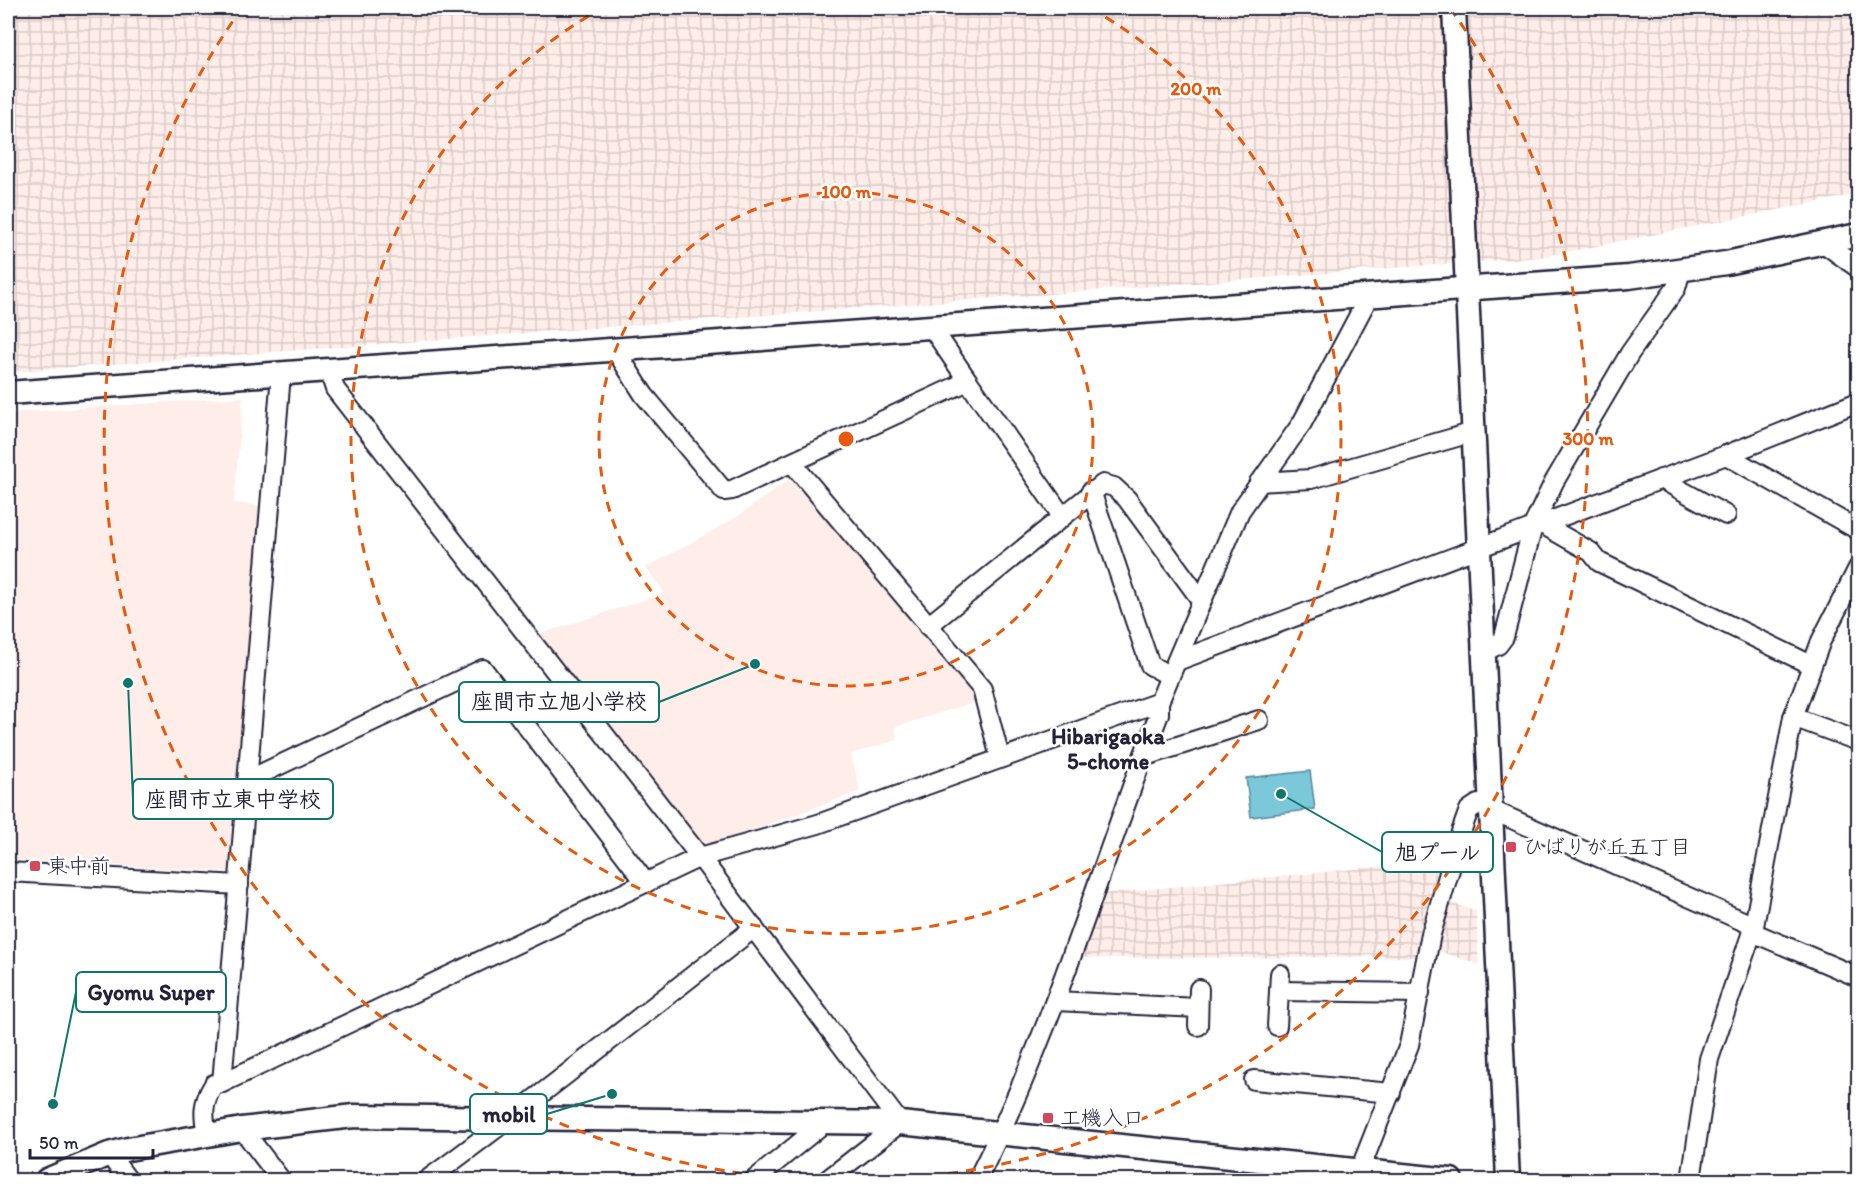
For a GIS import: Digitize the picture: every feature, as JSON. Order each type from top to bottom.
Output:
[{"type":"street","points":[[1454,8],[1489,807],[1508,1180]]},
{"type":"street","points":[[8,393],[1368,298],[1629,277],[1681,270],[1858,235]]},
{"type":"street","points":[[1822,242],[1858,268]]},
{"type":"street","points":[[1483,652],[1498,645],[1504,637],[1536,524],[1554,482],[1630,353],[1676,288],[1681,270]]},
{"type":"street","points":[[977,1180],[1001,1132],[1056,1000],[1159,714],[1159,702],[1240,511],[1302,423],[1368,298]]},
{"type":"street","points":[[932,328],[1062,516]]},
{"type":"street","points":[[616,351],[644,395],[724,491],[732,490],[792,463],[968,381]]},
{"type":"street","points":[[329,371],[335,389],[700,857],[900,1123]]},
{"type":"street","points":[[222,1083],[281,374]]},
{"type":"street","points":[[1091,491],[1150,665],[1174,669],[1536,524],[1726,455],[1858,402]]},
{"type":"street","points":[[1259,482],[1311,479],[1473,432]]},
{"type":"street","points":[[1726,455],[1858,530]]},
{"type":"street","points":[[792,463],[982,689],[1000,758]]},
{"type":"street","points":[[1661,479],[1726,515]]},
{"type":"street","points":[[928,626],[1091,491],[1103,484],[1114,487],[1127,499],[1201,600]]},
{"type":"street","points":[[1536,524],[1591,552],[1599,562],[1811,665]]},
{"type":"street","points":[[1691,1180],[1709,1059],[1753,929],[1793,717],[1811,665],[1858,568]]},
{"type":"street","points":[[248,780],[483,669],[646,883]]},
{"type":"street","points":[[207,1135],[202,1112],[204,1099],[214,1084],[222,1083],[700,857],[818,824],[1159,702]]},
{"type":"street","points":[[1793,717],[1858,741]]},
{"type":"street","points":[[1143,757],[1259,720]]},
{"type":"street","points":[[1358,1176],[1409,1045],[1431,934],[1468,810],[1478,804],[1489,807],[1858,977]]},
{"type":"street","points":[[8,872],[239,885]]},
{"type":"street","points":[[427,1180],[512,1119],[601,1046],[754,928]]},
{"type":"street","points":[[1277,1026],[1279,983],[1338,984],[1420,993]]},
{"type":"street","points":[[1198,1026],[1199,989]]},
{"type":"street","points":[[1056,1000],[1198,1008]]},
{"type":"street","points":[[1254,1080],[1391,1093]]},
{"type":"street","points":[[47,1180],[109,1154],[243,1129],[354,1116],[900,1123],[1001,1132],[1358,1176],[1451,1180]]},
{"type":"street","points":[[754,1180],[824,1123]]},
{"type":"street","points":[[827,1180],[900,1123]]},
{"type":"street","points":[[243,1129],[281,1180]]},
{"type":"street","points":[[109,1154],[128,1180]]},
{"type":"shaded area","points":[[8,8],[1858,8],[1858,194],[1541,257],[8,372]]},
{"type":"shaded area","points":[[243,397],[234,503],[263,506],[232,872],[8,859],[8,413]]},
{"type":"shaded area","points":[[791,478],[800,479],[972,692],[975,702],[895,727],[897,740],[851,754],[860,791],[706,847],[538,635],[665,593],[646,568],[737,517]]},
{"type":"shaded area","points":[[1445,860],[1434,898],[1476,911],[1479,965],[1421,945],[1417,957],[1080,958],[1100,894]]},
{"type":"water","points":[[1310,771],[1315,809],[1251,817],[1246,778]]},
{"type":"place","name":"座間市立旭小学校","points":[[755,664]]},
{"type":"place","name":"座間市立東中学校","points":[[128,683]]},
{"type":"place","name":"旭プール","points":[[1281,794]]},
{"type":"place","name":"ひばりが丘五丁目","points":[[1511,847]]},
{"type":"place","name":"東中前","points":[[35,866]]},
{"type":"place","name":"mobil","points":[[612,1094]]},
{"type":"place","name":"Gyomu Super","points":[[53,1104]]},
{"type":"place","name":"工機入口","points":[[1048,1118]]},
{"type":"district","name":"Hibarigaoka 5-chome","points":[[1108,748]]}]
